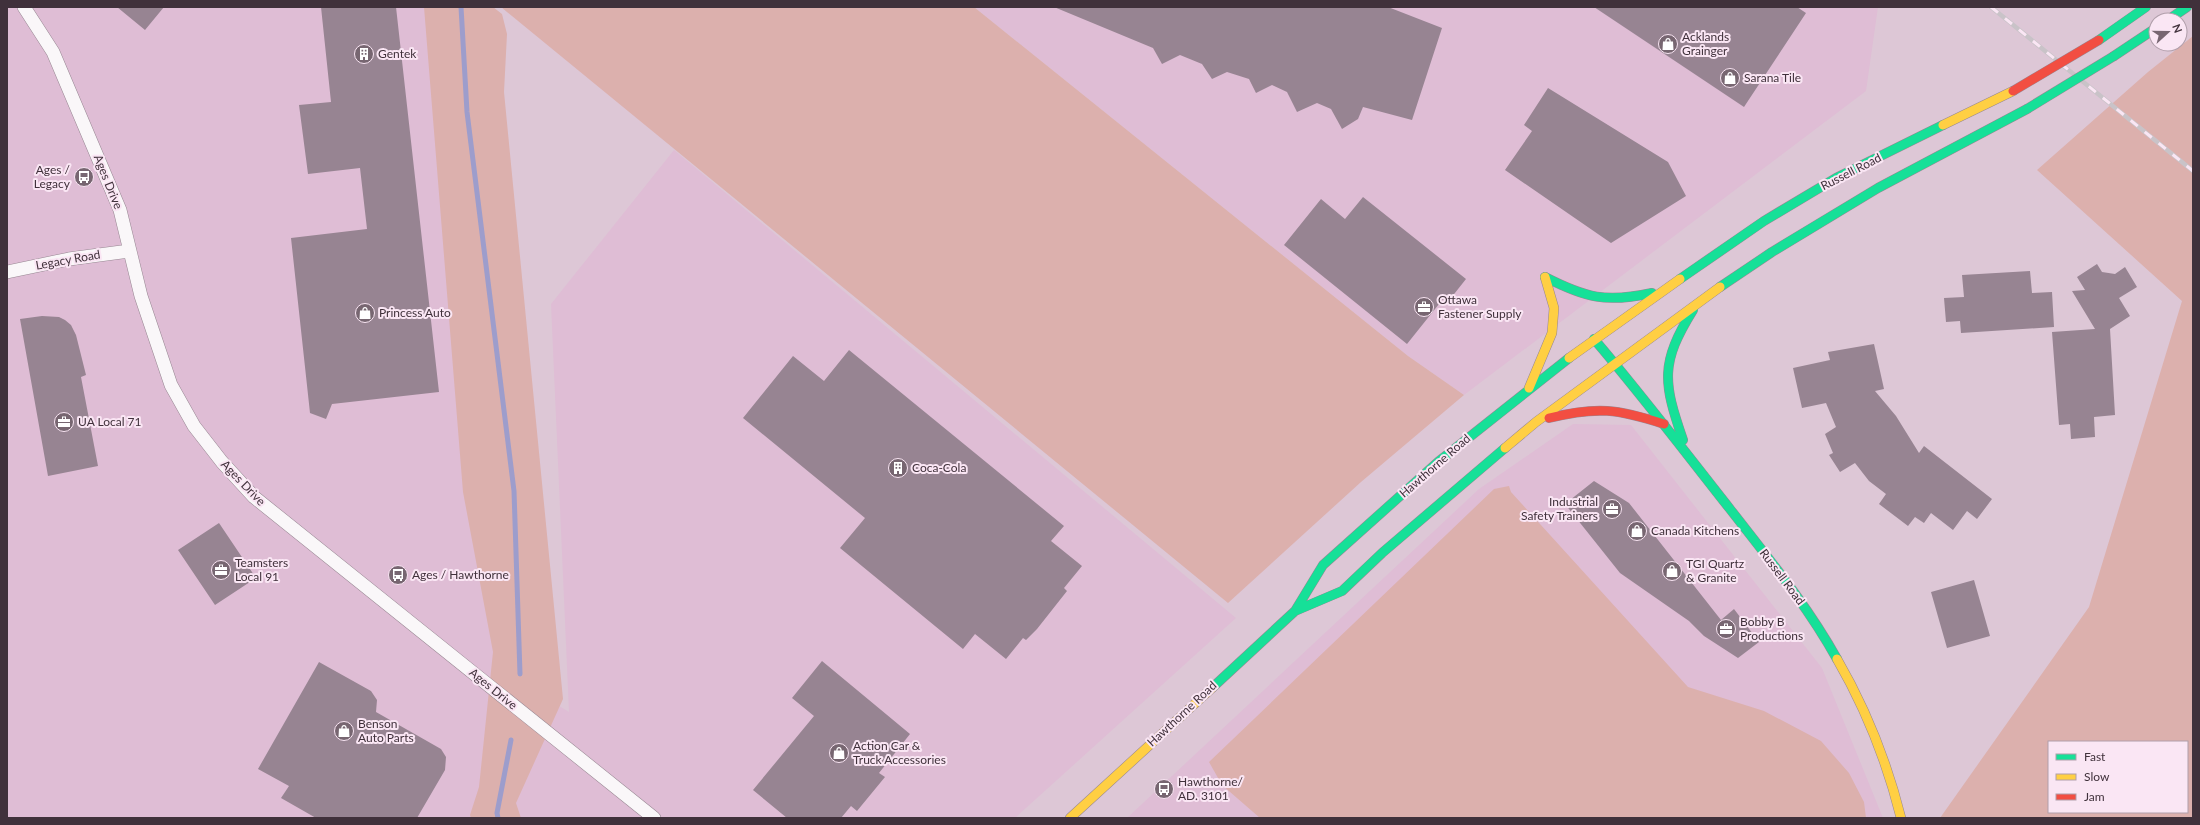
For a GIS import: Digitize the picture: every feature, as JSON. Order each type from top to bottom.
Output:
[{"type":"main road","name":"Russell Road","points":[[1901,818],[1877,743],[1856,693],[1832,648],[1796,594],[1687,453],[1594,339],[1764,221],[1836,178],[2013,91],[2099,40],[2146,7]]},
{"type":"main road","points":[[1615,364],[1702,298],[1772,252],[1878,188],[2027,109],[2148,33]]},
{"type":"main road","points":[[1528,389],[1546,349],[1553,328],[1554,308],[1546,277],[1573,292],[1601,300],[1630,298],[1662,291]]},
{"type":"main road","points":[[1687,453],[1668,392],[1666,367],[1676,338],[1702,298]]},
{"type":"main road","name":"Hawthorne Road","points":[[1070,818],[1295,611],[1323,565],[1438,462],[1528,389],[1594,339]]},
{"type":"main road","name":"Hawthorne Road","points":[[1295,611],[1342,591],[1382,553],[1536,422],[1615,364]]},
{"type":"main road","points":[[1536,422],[1576,410],[1603,408],[1615,409],[1664,424]]},
{"type":"street","name":"Ages Drive","points":[[24,7],[53,52],[120,210],[141,296],[171,384],[194,426],[222,462],[254,497],[654,818]]},
{"type":"street","name":"Legacy Road","points":[[7,272],[75,258],[129,251]]},
{"type":"shaded area","points":[[7,7],[434,7],[500,670],[569,712],[551,304],[674,150],[1236,618],[1015,818],[7,818]]},
{"type":"shaded area","points":[[424,7],[493,7],[502,14],[507,34],[504,92],[563,699],[516,803],[521,818],[471,818],[470,815],[479,787],[493,652],[463,492]]},
{"type":"shaded area","points":[[501,7],[974,7],[1408,356],[1464,395],[1361,482],[1228,603]]},
{"type":"shaded area","points":[[974,7],[1878,7],[1866,91],[1464,395],[1408,356]]},
{"type":"shaded area","points":[[2193,36],[2193,818],[1940,818],[2089,607],[2182,301],[2037,170],[2148,72],[2173,52],[2188,52],[2188,40]]},
{"type":"shaded area","points":[[1573,424],[1631,425],[1822,668],[1883,818],[1127,818],[1479,489]]},
{"type":"shaded area","points":[[1509,486],[1511,492],[1688,687],[1764,711],[1821,741],[1849,773],[1864,802],[1866,818],[1260,818],[1222,785],[1209,762],[1494,489]]},
{"type":"building","points":[[117,7],[164,7],[145,30]]},
{"type":"building","name":"Princess Auto","points":[[321,7],[396,7],[439,392],[332,404],[326,419],[310,413],[291,238],[367,229],[360,168],[308,174],[299,105],[331,102]]},
{"type":"building","points":[[1054,7],[1388,7],[1442,28],[1412,120],[1363,107],[1358,119],[1342,129],[1331,109],[1317,103],[1297,112],[1287,92],[1272,85],[1256,93],[1249,79],[1227,72],[1212,79],[1202,64],[1180,55],[1162,64],[1153,48]]},
{"type":"building","points":[[1594,7],[1797,7],[1806,13],[1744,107]]},
{"type":"building","points":[[1548,88],[1668,162],[1686,196],[1611,243],[1505,170],[1532,131],[1524,125]]},
{"type":"building","points":[[1363,197],[1466,279],[1447,303],[1443,299],[1407,344],[1284,245],[1321,199],[1345,219]]},
{"type":"building","points":[[2097,264],[2102,272],[2115,274],[2125,267],[2137,287],[2119,298],[2130,316],[2110,329],[2115,415],[2094,417],[2095,437],[2071,439],[2070,424],[2059,425],[2052,332],[2095,329],[2072,291],[2085,290],[2077,277]]},
{"type":"building","points":[[2030,271],[2032,293],[2052,292],[2054,327],[1961,333],[1960,321],[1946,322],[1944,298],[1964,297],[1962,275]]},
{"type":"building","name":"UA Local 71","points":[[42,316],[59,317],[65,320],[71,325],[76,335],[86,375],[81,377],[98,466],[48,476],[20,319]]},
{"type":"building","points":[[1874,344],[1884,389],[1875,391],[1896,416],[1919,453],[1924,446],[1992,499],[1977,519],[1967,511],[1953,530],[1931,513],[1924,523],[1915,517],[1908,526],[1879,504],[1886,494],[1869,481],[1855,463],[1840,472],[1829,455],[1833,453],[1825,434],[1836,427],[1826,403],[1802,408],[1793,368],[1830,360],[1828,352]]},
{"type":"building","name":"Coca-Cola","points":[[849,350],[1064,526],[1051,541],[1082,566],[1064,588],[1067,591],[1037,629],[1026,640],[1023,638],[1006,659],[975,634],[963,649],[840,548],[865,518],[743,418],[793,356],[824,381]]},
{"type":"building","points":[[1594,481],[1629,503],[1721,620],[1734,609],[1759,642],[1738,658],[1704,636],[1689,621],[1620,573],[1565,504]]},
{"type":"building","name":"Teamsters Local 91","points":[[219,523],[256,578],[215,605],[178,550]]},
{"type":"building","points":[[1974,580],[1990,636],[1947,648],[1931,592]]},
{"type":"building","name":"Action Car & Truck Accessories","points":[[822,661],[910,734],[879,773],[885,777],[857,811],[851,806],[841,818],[787,818],[753,790],[814,716],[792,698]]},
{"type":"building","name":"Benson Auto Parts","points":[[319,662],[371,691],[377,700],[376,712],[441,749],[446,757],[445,770],[417,818],[316,818],[281,798],[289,786],[258,769]]},
{"type":"waterway","points":[[461,7],[467,112],[514,491],[520,674]]},
{"type":"waterway","points":[[498,818],[497,813],[511,740]]},
{"type":"railway","points":[[1991,7],[2193,171]]},
{"type":"traffic: fast","points":[[2099,40],[2146,7]]},
{"type":"traffic: fast","points":[[2180,12],[2187,7]]},
{"type":"traffic: fast","points":[[2114,56],[2148,33]]},
{"type":"traffic: fast","points":[[2027,109],[2114,56]]},
{"type":"traffic: fast","points":[[1720,287],[1772,252],[1878,188],[2027,109]]},
{"type":"traffic: fast","points":[[1680,279],[1764,221],[1836,178],[1943,125]]},
{"type":"traffic: fast","points":[[1545,277],[1573,290],[1597,297],[1622,298],[1652,293]]},
{"type":"traffic: fast","points":[[1683,440],[1671,403],[1668,373],[1670,359],[1675,345],[1682,328],[1693,310]]},
{"type":"traffic: fast","points":[[1594,339],[1646,402],[1773,564],[1813,620],[1837,659]]},
{"type":"traffic: fast","points":[[1213,687],[1295,611],[1323,565],[1438,462],[1569,358]]},
{"type":"traffic: fast","points":[[1295,611],[1342,591],[1382,553],[1505,448]]},
{"type":"traffic: slow","points":[[1943,125],[2013,91]]},
{"type":"traffic: slow","points":[[1529,388],[1552,333],[1554,308],[1545,277]]},
{"type":"traffic: slow","points":[[1569,358],[1680,279]]},
{"type":"traffic: slow","points":[[1505,448],[1536,422],[1720,287]]},
{"type":"traffic: slow","points":[[1837,659],[1848,678],[1875,736],[1901,818]]},
{"type":"traffic: slow","points":[[1070,818],[1213,687]]},
{"type":"traffic: jam","points":[[2013,91],[2099,40]]},
{"type":"traffic: jam","points":[[1549,418],[1581,412],[1607,411],[1620,412],[1664,424]]},
{"type":"place","name":"Acklands Grainger","points":[[1668,44]]},
{"type":"place","name":"Gentek","points":[[364,54]]},
{"type":"place","name":"Sarana Tile","points":[[1730,78]]},
{"type":"place","name":"Ages / Legacy","points":[[84,177]]},
{"type":"place","name":"Ottawa Fastener Supply","points":[[1424,307]]},
{"type":"place","name":"Princess Auto","points":[[365,313]]},
{"type":"place","name":"UA Local 71","points":[[64,422]]},
{"type":"place","name":"Coca-Cola","points":[[898,468]]},
{"type":"place","name":"Industrial Safety Trainers","points":[[1612,509]]},
{"type":"place","name":"Canada Kitchens","points":[[1637,531]]},
{"type":"place","name":"Teamsters Local 91","points":[[221,570]]},
{"type":"place","name":"TGI Quartz & Granite","points":[[1672,571]]},
{"type":"place","name":"Ages / Hawthorne","points":[[398,575]]},
{"type":"place","name":"Bobby B Productions","points":[[1726,629]]},
{"type":"place","name":"Benson Auto Parts","points":[[344,731]]},
{"type":"place","name":"Action Car & Truck Accessories","points":[[839,753]]},
{"type":"place","name":"Hawthorne/ AD. 3101","points":[[1164,789]]}]
